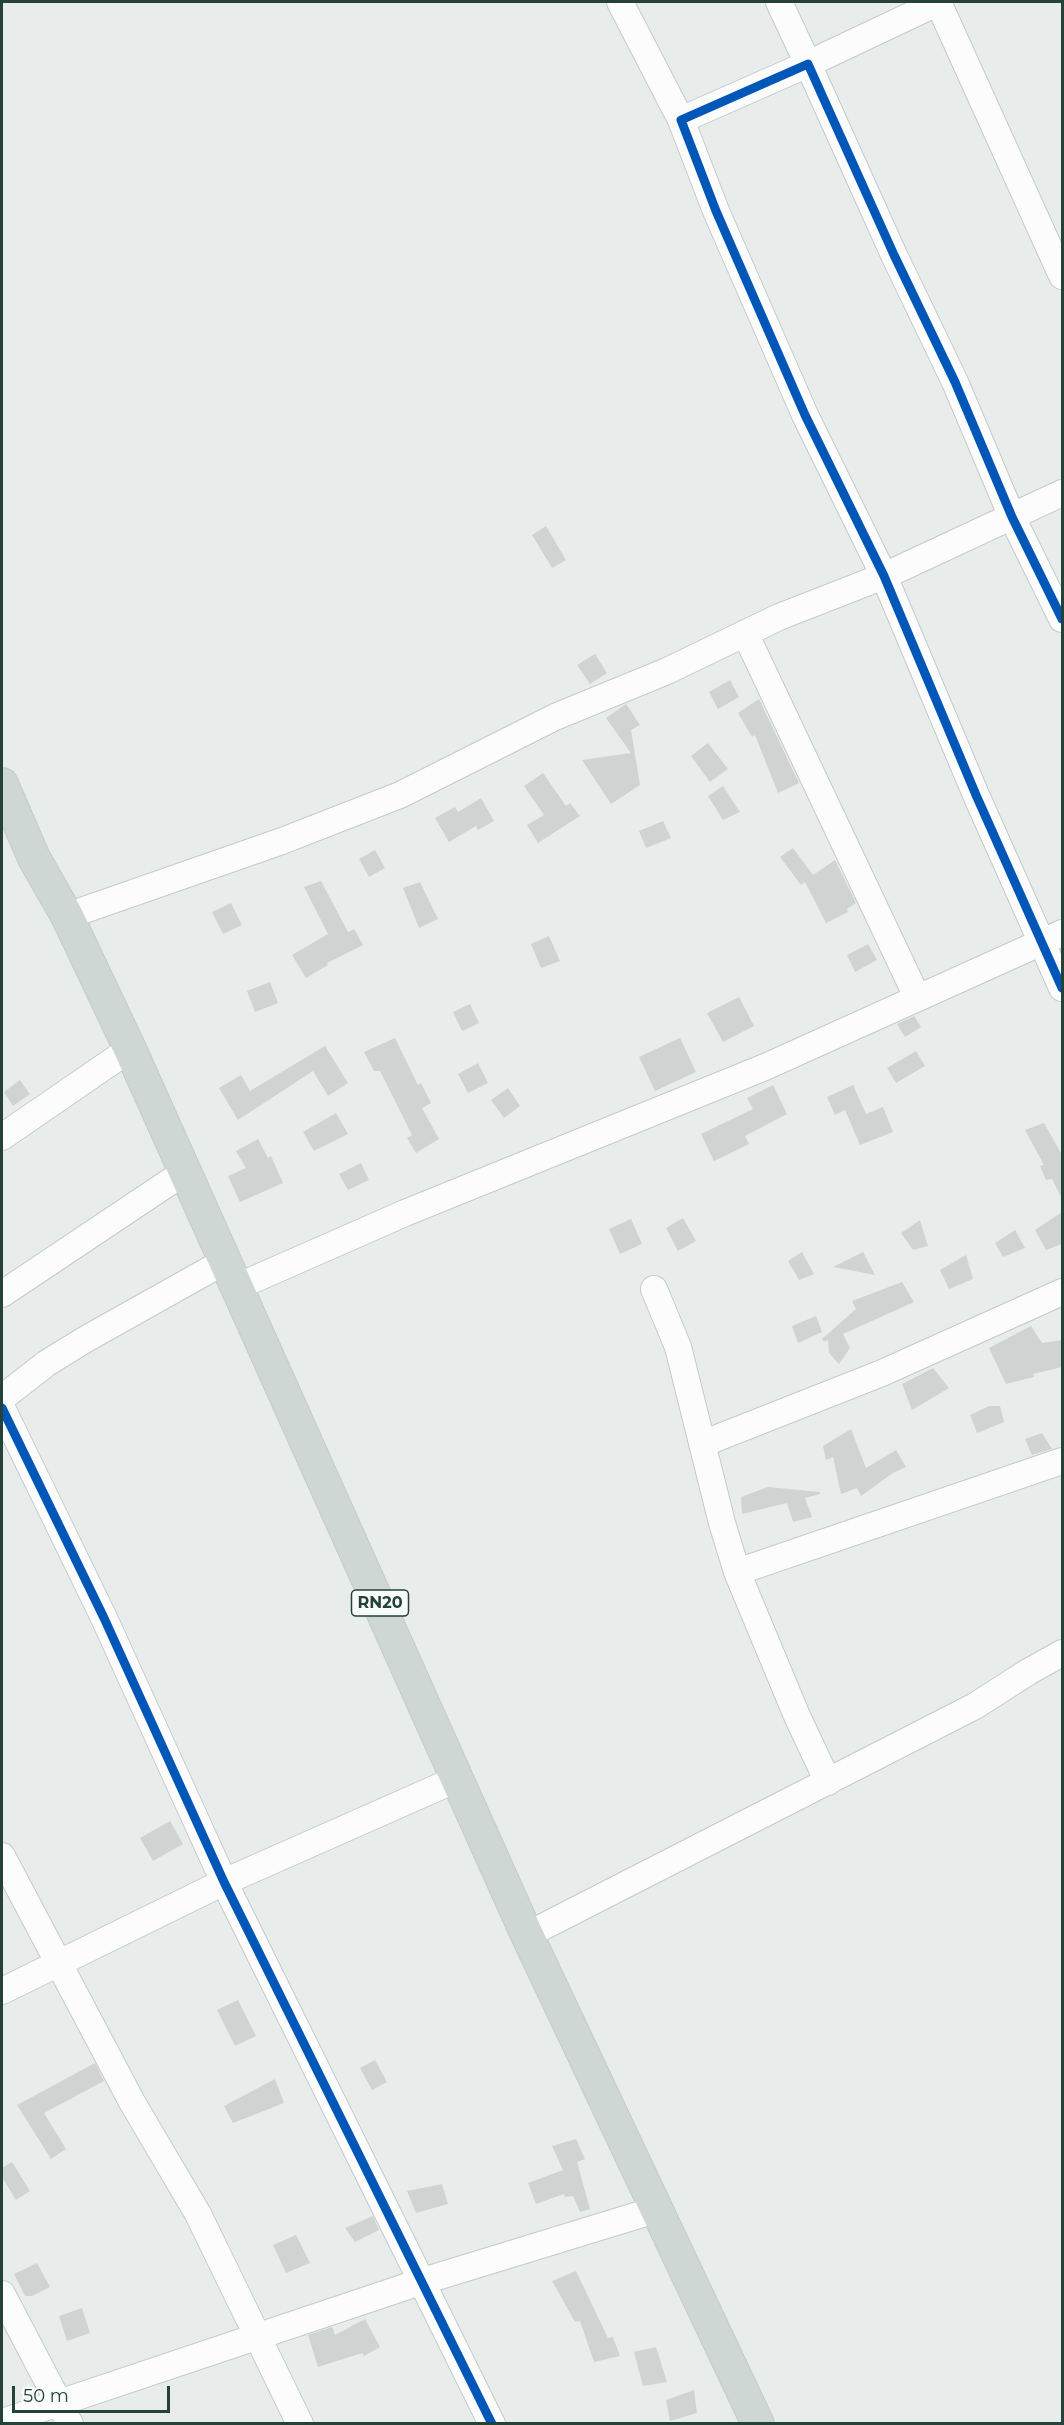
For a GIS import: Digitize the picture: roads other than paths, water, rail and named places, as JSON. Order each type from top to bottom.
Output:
[{"type":"main road","name":"RN20","points":[[2,784],[34,858],[67,916],[130,1049],[233,1273],[527,1935],[758,2424]]},
{"type":"street","points":[[620,2],[681,120],[716,211],[804,415],[884,576],[1051,937],[1062,988]]},
{"type":"street","points":[[779,2],[894,255],[955,382],[1012,517],[1062,619]]},
{"type":"street","points":[[681,120],[808,64],[938,2],[1062,276]]},
{"type":"street","points":[[67,916],[282,841],[400,795],[555,717],[667,671],[745,633],[884,576],[1062,493]]},
{"type":"street","points":[[745,633],[917,998]]},
{"type":"street","points":[[2,1398],[57,1357],[233,1273],[405,1213],[765,1066],[1051,937]]},
{"type":"street","points":[[2,1137],[130,1049]]},
{"type":"street","points":[[2,1294],[186,1171]]},
{"type":"street","points":[[654,1289],[678,1347],[737,1572],[792,1705],[828,1782]]},
{"type":"street","points":[[702,1444],[882,1373],[1062,1292]]},
{"type":"street","points":[[2,1408],[104,1618],[224,1882],[341,2114],[420,2282],[480,2395],[492,2424]]},
{"type":"street","points":[[737,1572],[1062,1461]]},
{"type":"street","points":[[527,1935],[975,1706],[1062,1653]]},
{"type":"street","points":[[2,1991],[224,1882],[458,1779]]},
{"type":"street","points":[[2,1856],[132,2102],[198,2214],[260,2336],[300,2424]]},
{"type":"street","points":[[2,2422],[64,2413],[260,2336],[420,2282],[655,2210]]},
{"type":"street","points":[[2,2294],[64,2413]]}]
